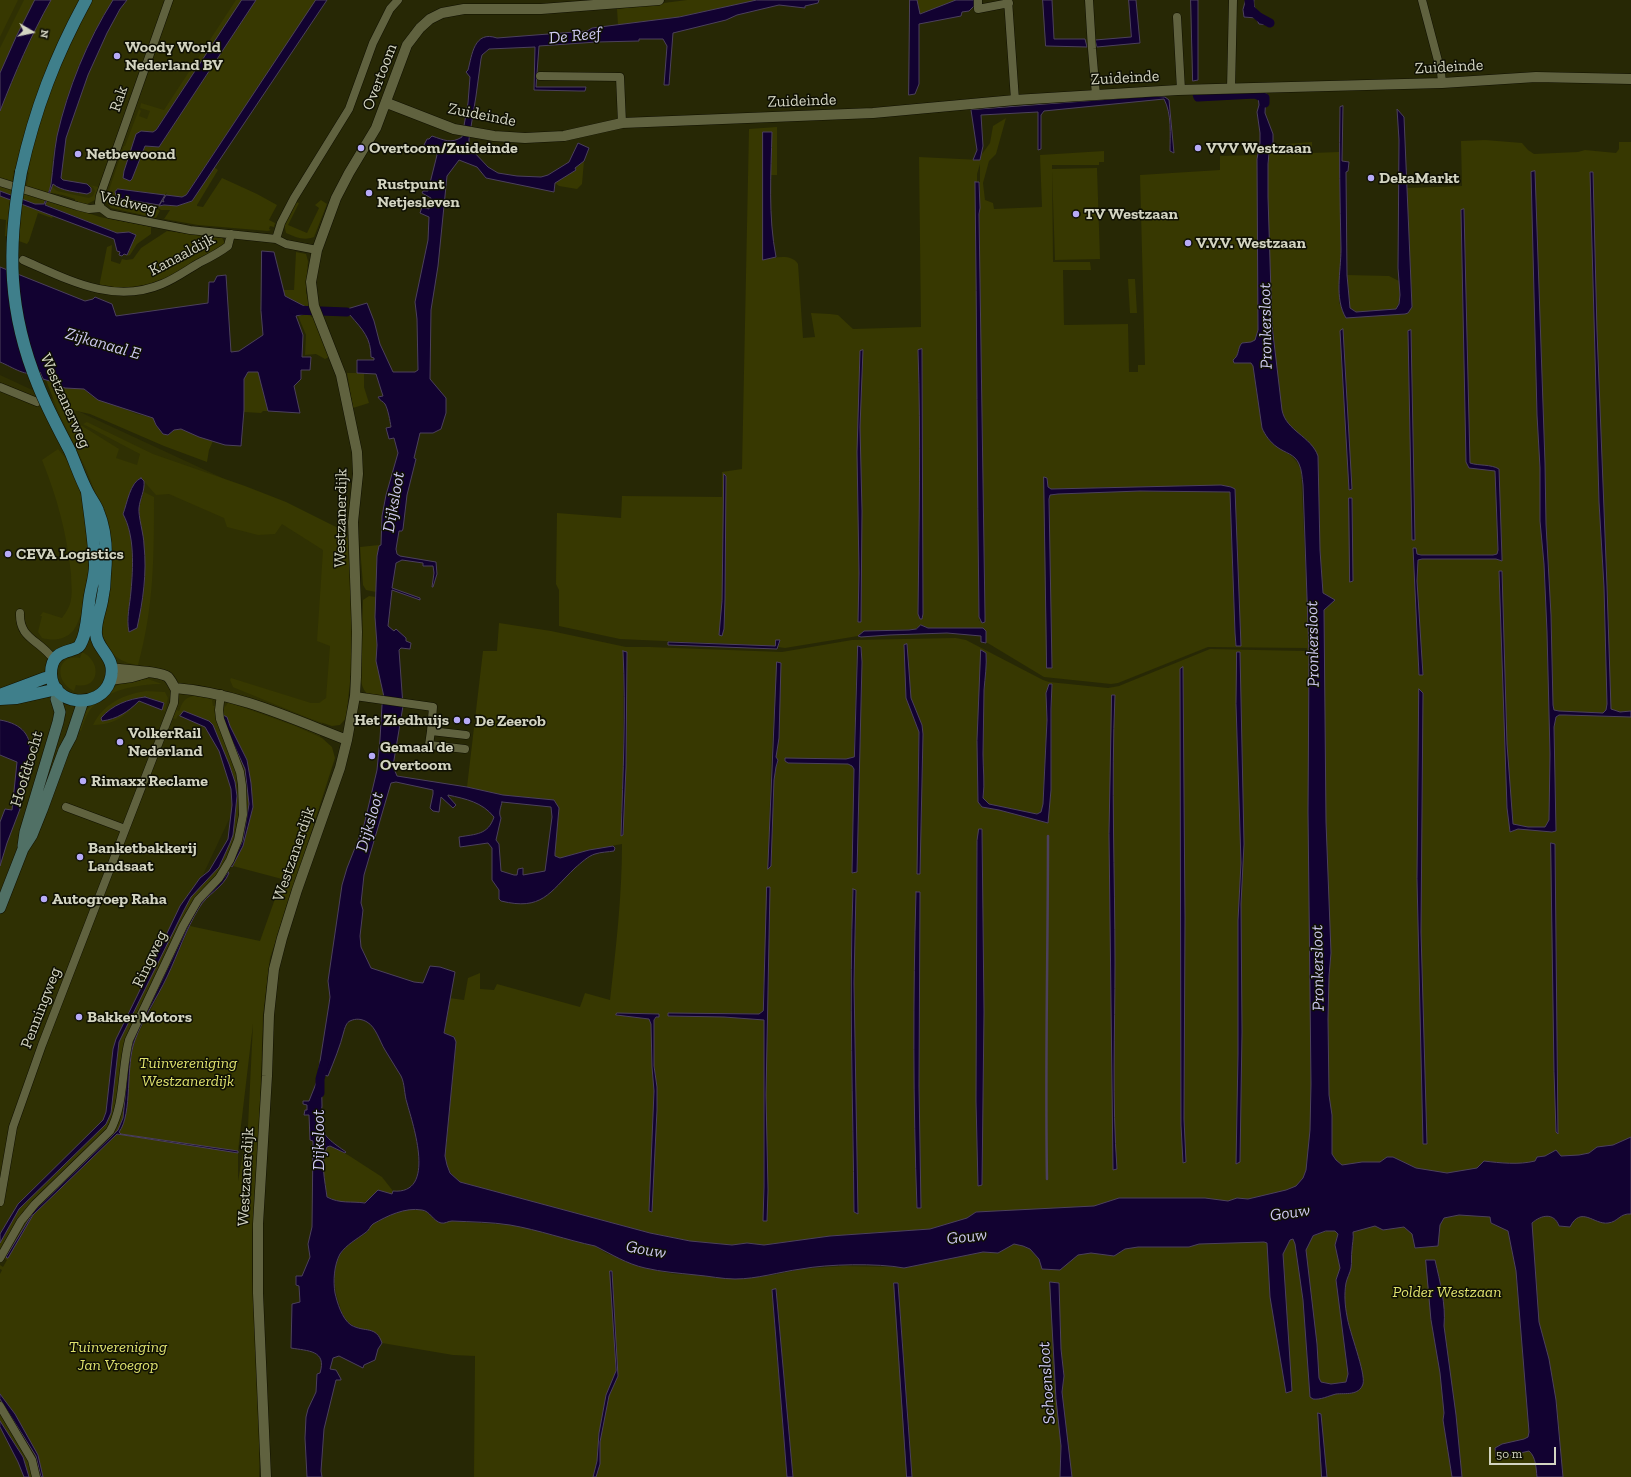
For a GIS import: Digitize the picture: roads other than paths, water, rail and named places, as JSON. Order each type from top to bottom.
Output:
[{"type":"main road","name":"Westzanerweg","points":[[86,0],[70,29],[52,69],[33,124],[21,172],[14,210],[12,239],[13,282],[18,320],[25,348],[38,386],[70,451],[87,492],[98,511],[106,552],[103,600],[96,630],[97,640],[109,658],[108,667]]},
{"type":"main road","name":"Westzanerweg","points":[[78,643],[84,613],[89,603],[93,583],[94,565],[87,492]]},
{"type":"main road","points":[[0,699],[54,693],[62,694],[79,701],[96,697],[105,689],[110,680],[108,667],[98,652],[93,648],[78,643],[61,645],[56,649],[52,657],[45,665],[45,678],[54,693]]},
{"type":"main road","points":[[52,657],[51,673],[54,693]]},
{"type":"main road","points":[[79,701],[78,696],[92,692],[99,686],[108,667]]},
{"type":"main road","points":[[0,695],[45,678]]},
{"type":"main road","name":"Hoofdtocht","points":[[23,849],[25,832],[60,712],[54,693]]},
{"type":"main road","name":"Hoofdtocht","points":[[0,908],[23,849],[32,834],[64,750],[71,737],[79,701]]},
{"type":"street","name":"Rak","points":[[101,208],[100,196],[169,0]]},
{"type":"street","points":[[276,239],[281,223],[294,198],[349,109],[373,43],[390,9],[398,0]]},
{"type":"street","name":"Overtoom","points":[[317,250],[336,198],[376,128],[407,45],[420,28],[430,19],[442,13],[464,9],[541,9],[660,0]]},
{"type":"street","points":[[978,0],[978,9],[1008,1],[1015,100]]},
{"type":"street","points":[[1089,0],[1096,95]]},
{"type":"street","points":[[1231,89],[1233,0]]},
{"type":"street","points":[[1422,0],[1441,72],[1442,83]]},
{"type":"street","points":[[1177,17],[1181,90]]},
{"type":"street","points":[[540,76],[620,77],[622,123]]},
{"type":"street","name":"Zuideinde","points":[[386,103],[454,129],[494,136],[525,138],[564,136],[622,123],[873,113],[1015,100],[1181,90],[1442,83],[1536,77],[1631,79]]},
{"type":"street","name":"Veldweg","points":[[0,182],[89,209],[101,208],[109,214],[159,225],[190,230],[276,239],[286,244],[317,250]]},
{"type":"street","name":"Kanaaldijk","points":[[23,260],[87,287],[105,291],[132,292],[163,284],[226,248],[229,245],[231,234]]},
{"type":"street","name":"Westzanerdijk","points":[[266,1477],[258,1293],[258,1224],[269,1016],[274,969],[282,938],[329,802],[347,740],[355,696],[357,632],[353,522],[358,474],[357,452],[341,375],[315,310],[311,282],[317,250]]},
{"type":"street","points":[[0,387],[37,402]]},
{"type":"street","points":[[20,613],[20,622],[23,631],[52,657]]},
{"type":"street","points":[[108,667],[132,669],[163,675],[169,678],[175,688],[221,694],[242,700],[347,740]]},
{"type":"street","points":[[110,680],[132,678],[148,673]]},
{"type":"street","name":"Penningweg","points":[[0,1202],[13,1127],[42,1045],[174,703],[175,688]]},
{"type":"street","name":"Ringweg","points":[[0,1258],[21,1221],[35,1204],[110,1131],[115,1122],[119,1109],[125,1054],[129,1040],[182,926],[198,900],[218,878],[230,860],[238,840],[243,815],[242,785],[240,772],[220,719],[219,710],[221,694]]},
{"type":"street","points":[[355,696],[433,707],[429,746],[465,750]]},
{"type":"street","points":[[431,731],[466,735]]},
{"type":"street","points":[[66,807],[125,828]]},
{"type":"street","points":[[0,1406],[32,1460],[36,1477]]},
{"type":"water","points":[[35,0],[51,0],[24,54],[0,111],[0,73]]},
{"type":"water","points":[[113,0],[127,0],[120,9],[107,33],[88,75],[66,138],[61,178],[63,180],[87,184],[91,188],[91,192],[87,194],[69,191],[53,184],[45,205],[117,233],[129,232],[136,235],[127,255],[124,254],[122,256],[119,255],[120,252],[117,251],[114,239],[0,196],[0,191],[35,204],[44,204],[49,192],[57,136],[67,100],[79,65]]},
{"type":"water","points":[[242,0],[256,0],[159,147],[145,146],[132,179],[130,181],[123,178],[136,134],[141,131],[153,132],[156,130]]},
{"type":"water","points":[[316,0],[327,0],[192,201],[177,206],[159,206],[162,201],[164,202],[163,200],[166,195],[182,197],[186,195]]},
{"type":"water","points":[[757,0],[819,0],[818,3],[805,6],[805,8],[779,5],[673,33],[669,85],[664,85],[667,46],[663,39],[639,39],[639,41],[539,46],[536,87],[586,87],[585,91],[534,90],[535,47],[489,49],[482,55],[481,59],[469,139],[469,145],[472,150],[488,167],[498,173],[517,176],[541,177],[548,175],[569,162],[578,143],[589,148],[584,161],[575,168],[576,170],[555,183],[554,192],[486,178],[477,167],[459,160],[447,176],[438,266],[431,310],[430,379],[446,398],[446,413],[441,429],[433,433],[420,433],[414,458],[416,459],[407,495],[403,529],[402,531],[399,531],[396,549],[397,554],[400,556],[436,562],[437,574],[432,587],[434,573],[433,566],[423,566],[423,563],[402,560],[396,563],[392,588],[420,598],[420,600],[392,590],[388,626],[394,631],[396,629],[406,638],[406,641],[411,643],[410,649],[401,648],[399,650],[403,706],[393,766],[397,776],[467,787],[503,795],[554,800],[559,808],[555,856],[560,858],[589,850],[613,846],[615,848],[614,851],[597,853],[587,858],[551,892],[536,902],[526,904],[501,901],[499,899],[499,890],[492,880],[492,848],[488,843],[460,847],[459,837],[481,833],[488,827],[494,817],[484,808],[473,802],[448,795],[456,805],[453,808],[441,797],[439,812],[433,811],[430,808],[433,790],[396,782],[391,783],[364,875],[361,903],[363,910],[360,936],[361,947],[371,968],[414,982],[423,983],[430,966],[440,967],[455,972],[444,1033],[454,1037],[456,1042],[445,1156],[450,1173],[460,1182],[650,1233],[690,1241],[732,1245],[747,1243],[764,1245],[830,1236],[930,1229],[967,1218],[976,1212],[1094,1206],[1119,1198],[1205,1198],[1228,1201],[1237,1198],[1248,1199],[1286,1190],[1296,1186],[1303,1178],[1306,1170],[1310,1130],[1311,1084],[1308,812],[1309,654],[1303,485],[1301,469],[1295,458],[1272,443],[1262,428],[1253,366],[1251,363],[1234,363],[1233,360],[1237,356],[1239,347],[1242,343],[1255,340],[1258,330],[1257,159],[1260,133],[1257,112],[1259,105],[1257,88],[1266,91],[1265,113],[1273,134],[1273,145],[1269,153],[1268,164],[1272,325],[1282,410],[1288,423],[1310,443],[1318,456],[1320,550],[1323,593],[1335,600],[1324,610],[1326,822],[1331,953],[1328,1019],[1329,1095],[1332,1115],[1332,1154],[1342,1165],[1362,1162],[1380,1162],[1387,1157],[1393,1157],[1416,1168],[1447,1173],[1477,1168],[1484,1161],[1516,1163],[1535,1161],[1537,1157],[1545,1156],[1556,1150],[1561,1156],[1579,1155],[1589,1153],[1597,1147],[1613,1145],[1631,1137],[1631,1214],[1624,1215],[1608,1223],[1579,1217],[1570,1227],[1559,1226],[1554,1218],[1547,1216],[1539,1218],[1532,1223],[1539,1322],[1549,1359],[1556,1400],[1563,1477],[1537,1477],[1534,1459],[1529,1451],[1498,1458],[1496,1457],[1495,1448],[1502,1444],[1524,1439],[1528,1437],[1529,1432],[1516,1271],[1508,1231],[1491,1223],[1490,1217],[1459,1215],[1444,1218],[1440,1225],[1438,1246],[1415,1248],[1412,1234],[1404,1227],[1383,1230],[1375,1226],[1353,1232],[1351,1270],[1346,1283],[1345,1300],[1348,1323],[1360,1362],[1363,1384],[1361,1388],[1355,1392],[1313,1399],[1310,1397],[1303,1300],[1293,1239],[1290,1240],[1283,1254],[1292,1391],[1286,1393],[1270,1297],[1267,1243],[1264,1242],[1199,1244],[1189,1247],[1138,1247],[1125,1249],[1114,1256],[1091,1253],[1078,1255],[1060,1270],[1042,1269],[1039,1259],[1030,1249],[1014,1244],[998,1253],[983,1252],[904,1268],[880,1265],[838,1265],[812,1267],[752,1278],[730,1279],[645,1268],[625,1261],[595,1246],[521,1227],[481,1222],[452,1221],[441,1223],[425,1211],[416,1209],[396,1213],[373,1224],[366,1232],[345,1248],[338,1258],[334,1273],[334,1288],[340,1310],[345,1319],[351,1325],[370,1330],[377,1334],[382,1343],[378,1349],[375,1360],[364,1365],[363,1368],[339,1356],[333,1358],[330,1369],[336,1370],[341,1380],[336,1380],[324,1429],[321,1471],[322,1477],[307,1477],[305,1438],[306,1417],[316,1392],[317,1374],[320,1373],[321,1360],[314,1353],[309,1351],[291,1348],[292,1304],[300,1302],[299,1286],[296,1285],[296,1276],[302,1276],[310,1257],[308,1244],[312,1227],[313,1141],[310,1140],[309,1115],[304,1115],[305,1110],[307,1110],[307,1105],[303,1104],[303,1101],[309,1101],[317,1081],[323,1082],[320,1125],[328,1138],[346,1152],[345,1153],[330,1146],[327,1147],[323,1165],[327,1197],[341,1201],[365,1203],[378,1190],[392,1194],[393,1191],[406,1189],[415,1182],[418,1171],[419,1157],[414,1127],[406,1100],[402,1079],[370,1024],[359,1019],[354,1019],[348,1022],[328,1076],[318,1074],[330,997],[328,981],[342,885],[364,825],[377,770],[382,705],[384,697],[376,661],[377,645],[375,617],[377,556],[379,546],[381,545],[382,516],[386,495],[398,453],[394,438],[389,439],[386,428],[391,427],[385,404],[378,397],[383,396],[376,374],[357,373],[357,360],[374,360],[374,358],[371,357],[368,339],[359,325],[350,315],[347,315],[347,309],[367,303],[374,321],[380,344],[393,372],[415,372],[418,370],[417,319],[415,302],[428,240],[429,217],[420,213],[422,207],[429,209],[431,198],[422,193],[423,191],[428,191],[437,155],[434,151],[424,148],[422,149],[427,139],[432,136],[451,141],[462,137],[468,103],[470,77],[466,72],[468,70],[475,45],[479,41],[489,36],[497,38],[587,31],[592,28],[679,17]],"holes":[[[502,802],[551,807],[552,817],[545,871],[523,875],[523,868],[518,869],[517,875],[501,871],[499,844],[496,840],[501,818],[500,812]],[[1326,1231],[1335,1231],[1338,1234],[1335,1245],[1340,1268],[1336,1280],[1348,1374],[1346,1382],[1331,1384],[1321,1382],[1319,1378],[1317,1344],[1306,1250],[1313,1236]]]},
{"type":"water","points":[[910,0],[917,0],[920,14],[956,0],[974,0],[974,6],[969,11],[962,12],[961,16],[919,24],[919,84],[915,94],[909,95]]},
{"type":"water","points":[[1043,0],[1052,0],[1054,39],[1085,39],[1087,47],[1046,46]]},
{"type":"water","points":[[1129,0],[1136,0],[1140,43],[1097,47],[1095,40],[1131,37]]},
{"type":"water","points":[[1191,0],[1198,0],[1198,80],[1193,81]]},
{"type":"water","points":[[1246,0],[1254,0],[1255,8],[1262,18],[1272,25],[1259,24],[1256,18],[1244,17],[1243,10]]},
{"type":"water","points":[[1152,96],[1165,97],[1169,100],[1174,153],[1170,151],[1169,118],[1167,105],[1164,99],[1044,111],[1041,115],[1041,149],[1038,150],[1038,112],[981,115],[983,146],[980,160],[973,160],[977,150],[971,110]]},
{"type":"water","points":[[1343,106],[1342,161],[1349,162],[1348,171],[1346,172],[1347,275],[1350,308],[1356,312],[1396,309],[1399,304],[1399,140],[1397,109],[1404,117],[1412,307],[1408,313],[1405,314],[1346,318],[1342,310],[1339,285],[1341,249],[1340,107]]},
{"type":"water","points":[[763,132],[772,132],[771,211],[773,242],[776,257],[763,260]]},
{"type":"water","points":[[1535,171],[1553,705],[1554,710],[1559,711],[1603,713],[1606,710],[1607,704],[1604,587],[1599,502],[1590,172],[1593,172],[1597,331],[1611,709],[1620,712],[1631,711],[1631,717],[1559,715],[1556,717],[1554,727],[1556,831],[1552,832],[1518,829],[1510,832],[1507,808],[1499,571],[1502,571],[1507,744],[1513,824],[1528,827],[1545,827],[1549,820],[1550,754],[1547,632],[1544,564],[1540,521],[1540,468],[1537,415],[1531,172]]},
{"type":"water","points":[[975,182],[979,182],[980,208],[985,616],[985,622],[982,623],[979,617]]},
{"type":"water","points":[[118,189],[165,195],[159,205],[117,198],[115,192]]},
{"type":"water","points":[[1464,209],[1470,463],[1492,466],[1499,469],[1502,561],[1496,559],[1418,560],[1417,581],[1423,675],[1419,675],[1413,548],[1416,548],[1417,554],[1421,555],[1493,555],[1497,554],[1498,550],[1495,471],[1469,468],[1466,462],[1461,210]]},
{"type":"water","name":"Zijkanaal E","points":[[262,251],[274,252],[285,296],[306,307],[308,313],[296,316],[303,335],[302,357],[311,357],[310,370],[301,370],[301,379],[294,386],[300,413],[268,411],[258,372],[248,372],[244,379],[244,410],[241,446],[225,445],[199,437],[181,429],[174,430],[168,435],[163,434],[153,418],[98,400],[84,389],[65,388],[57,385],[52,387],[53,382],[43,379],[40,372],[30,374],[25,373],[0,362],[0,267],[85,301],[95,297],[112,304],[116,316],[208,303],[209,282],[214,282],[217,276],[226,275],[231,352],[239,351],[263,335],[261,311]]},
{"type":"water","points":[[1343,329],[1352,489],[1349,490],[1340,331]]},
{"type":"water","points":[[1411,330],[1415,540],[1412,540],[1408,331]]},
{"type":"water","points":[[922,349],[923,614],[922,619],[920,619],[918,614],[920,449],[918,350]]},
{"type":"water","points":[[863,350],[860,427],[862,511],[861,622],[858,622],[859,573],[857,452],[860,351]]},
{"type":"water","points":[[724,474],[726,476],[725,599],[724,629],[722,636],[719,635],[722,601]]},
{"type":"water","points":[[1044,477],[1047,478],[1048,487],[1051,489],[1221,485],[1235,489],[1241,646],[1236,646],[1235,633],[1230,492],[1140,491],[1058,494],[1050,495],[1049,499],[1052,668],[1047,668]]},
{"type":"water","points":[[141,478],[144,481],[139,511],[145,555],[144,587],[137,628],[129,632],[128,617],[133,562],[130,532],[123,514],[129,494],[134,484]]},
{"type":"water","points":[[1349,498],[1352,498],[1353,581],[1350,582]]},
{"type":"water","points":[[921,625],[928,628],[983,628],[986,631],[986,643],[981,642],[981,636],[947,633],[858,636],[864,631],[909,630],[916,629]]},
{"type":"water","points":[[776,640],[780,640],[777,649],[668,645],[668,642],[775,646]]},
{"type":"water","points":[[907,644],[911,698],[922,725],[923,734],[920,874],[917,874],[919,732],[906,698],[904,645]]},
{"type":"water","points":[[858,646],[861,647],[862,662],[857,872],[852,873],[854,769],[848,764],[788,763],[785,761],[785,758],[846,759],[854,757]]},
{"type":"water","points":[[981,650],[986,653],[984,690],[983,798],[989,804],[1037,814],[1041,812],[1043,804],[1047,720],[1046,693],[1049,684],[1052,684],[1051,790],[1048,823],[982,807],[978,802],[977,741]]},
{"type":"water","points":[[623,651],[627,652],[626,767],[623,835],[621,836],[624,720]]},
{"type":"water","points":[[1237,652],[1240,652],[1244,844],[1241,904],[1242,1032],[1240,1162],[1236,1164],[1238,920],[1241,863],[1236,704]]},
{"type":"water","points":[[777,662],[781,663],[779,738],[776,757],[778,760],[774,780],[771,866],[768,869]]},
{"type":"water","points":[[1183,667],[1185,918],[1184,1119],[1186,1162],[1183,1163],[1181,1125],[1180,669]]},
{"type":"water","points":[[1419,689],[1423,693],[1421,932],[1427,1144],[1423,1144],[1417,879]]},
{"type":"water","points":[[1112,695],[1115,695],[1113,795],[1115,963],[1114,1092],[1117,1169],[1113,1170],[1109,834]]},
{"type":"water","points":[[145,697],[164,703],[162,710],[139,701],[131,708],[113,719],[102,721],[101,718],[105,713],[115,706],[132,699]]},
{"type":"water","points":[[184,711],[209,721],[213,725],[229,764],[235,782],[237,796],[233,835],[219,867],[191,897],[119,1042],[111,1113],[106,1124],[19,1209],[0,1243],[0,1234],[18,1204],[103,1120],[106,1112],[113,1049],[116,1039],[180,906],[200,878],[209,871],[228,839],[232,805],[231,789],[219,751],[205,727],[180,716]]},
{"type":"water","points":[[223,715],[227,717],[247,760],[253,807],[243,846],[232,867],[231,866],[243,840],[249,804],[245,769],[225,725]]},
{"type":"water","points":[[0,720],[15,725],[24,732],[29,741],[30,752],[29,765],[19,803],[20,809],[0,866],[0,822],[5,809],[12,810],[17,762],[0,755]]},
{"type":"water","points":[[979,829],[982,829],[984,1012],[982,1185],[978,1186],[976,1101],[977,841]]},
{"type":"water","points":[[1551,843],[1555,844],[1558,1134],[1556,1132],[1554,1072]]},
{"type":"water","points":[[228,872],[229,873],[223,883],[202,903]]},
{"type":"water","points":[[767,887],[770,887],[766,1095],[768,1190],[767,1221],[763,1221],[764,1020],[724,1017],[668,1016],[668,1013],[759,1014],[763,1011]]},
{"type":"water","points":[[853,889],[856,890],[854,983],[858,1214],[854,1212],[851,1010]]},
{"type":"water","points":[[916,892],[920,892],[919,1086],[921,1208],[917,1208],[914,1089]]},
{"type":"water","points":[[202,903],[194,916],[167,977],[135,1040],[130,1062],[126,1114],[119,1132],[121,1134],[238,1151],[238,1153],[117,1134],[33,1215],[7,1258],[6,1257],[34,1211],[118,1130],[123,1118],[128,1067],[133,1041],[194,913]]},
{"type":"water","points":[[617,1013],[659,1014],[659,1017],[656,1017],[654,1020],[654,1066],[657,1087],[657,1110],[652,1212],[649,1211],[654,1091],[651,1024],[649,1019],[616,1015]]},
{"type":"water","points":[[1426,1260],[1435,1260],[1442,1293],[1444,1326],[1456,1415],[1462,1477],[1452,1477],[1443,1420],[1444,1413],[1440,1373],[1431,1320]]},
{"type":"water","points":[[610,1271],[612,1271],[618,1376],[609,1396],[600,1442],[600,1464],[596,1477],[593,1477],[597,1461],[599,1433],[606,1395],[616,1371]]},
{"type":"water","points":[[1050,1282],[1059,1283],[1061,1349],[1064,1376],[1062,1392],[1072,1477],[1060,1477],[1061,1446],[1056,1399]]},
{"type":"water","points":[[894,1283],[898,1283],[912,1477],[907,1477]]},
{"type":"water","points":[[776,1289],[793,1477],[787,1477],[772,1290]]},
{"type":"water","points":[[0,1394],[15,1414],[38,1455],[43,1477],[41,1477],[36,1456],[0,1399]]},
{"type":"water","points":[[1318,1413],[1321,1414],[1327,1477],[1322,1477]]},
{"type":"water","points":[[0,1421],[23,1457],[29,1477],[24,1477],[0,1427]]},
{"type":"waterway","points":[[1249,0],[1250,9],[1259,17],[1270,23]]},
{"type":"waterway","points":[[1197,94],[1198,97],[1255,94],[1265,98],[1265,103]]},
{"type":"waterway","points":[[294,310],[347,312]]},
{"type":"waterway","points":[[1047,1179],[1046,1050],[1048,836]]},
{"type":"waterway","name":"Dijksloot","points":[[320,1093],[320,1079],[324,1064]]},
{"type":"place","name":"Woody World Nederland BV","points":[[117,56]]},
{"type":"place","name":"Overtoom/Zuideinde","points":[[361,148]]},
{"type":"place","name":"VVV Westzaan","points":[[1198,148]]},
{"type":"place","name":"Netbewoond","points":[[78,154]]},
{"type":"place","name":"DekaMarkt","points":[[1371,178]]},
{"type":"place","name":"Rustpunt Netjesleven","points":[[369,193]]},
{"type":"place","name":"TV Westzaan","points":[[1076,214]]},
{"type":"place","name":"V.V.V. Westzaan","points":[[1188,243]]},
{"type":"place","name":"CEVA Logistics","points":[[8,554]]},
{"type":"place","name":"Het Ziedhuijs","points":[[457,720]]},
{"type":"place","name":"De Zeerob","points":[[467,721]]},
{"type":"place","name":"VolkerRail Nederland","points":[[120,742]]},
{"type":"place","name":"Gemaal de Overtoom","points":[[372,756]]},
{"type":"place","name":"Rimaxx Reclame","points":[[83,781]]},
{"type":"place","name":"Banketbakkerij Landsaat","points":[[80,857]]},
{"type":"place","name":"Autogroep Raha","points":[[44,899]]},
{"type":"place","name":"Bakker Motors","points":[[79,1017]]},
{"type":"water label","name":"De Reef","points":[[575,36]]},
{"type":"water label","name":"Pronkersloot","points":[[1266,326]]},
{"type":"water label","name":"Pronkersloot","points":[[1313,644]]},
{"type":"water label","name":"Pronkersloot","points":[[1318,968]]},
{"type":"water label","name":"Gouw","points":[[1290,1213]]},
{"type":"water label","name":"Gouw","points":[[967,1237]]},
{"type":"water label","name":"Gouw","points":[[646,1250]]},
{"type":"water label","name":"Schoensloot","points":[[1047,1383]]},
{"type":"park label","name":"Tuinvereniging Westzanerdijk","points":[[188,1072]]},
{"type":"park label","name":"Polder Westzaan","points":[[1447,1292]]},
{"type":"park label","name":"Tuinvereniging Jan Vroegop","points":[[118,1356]]}]
